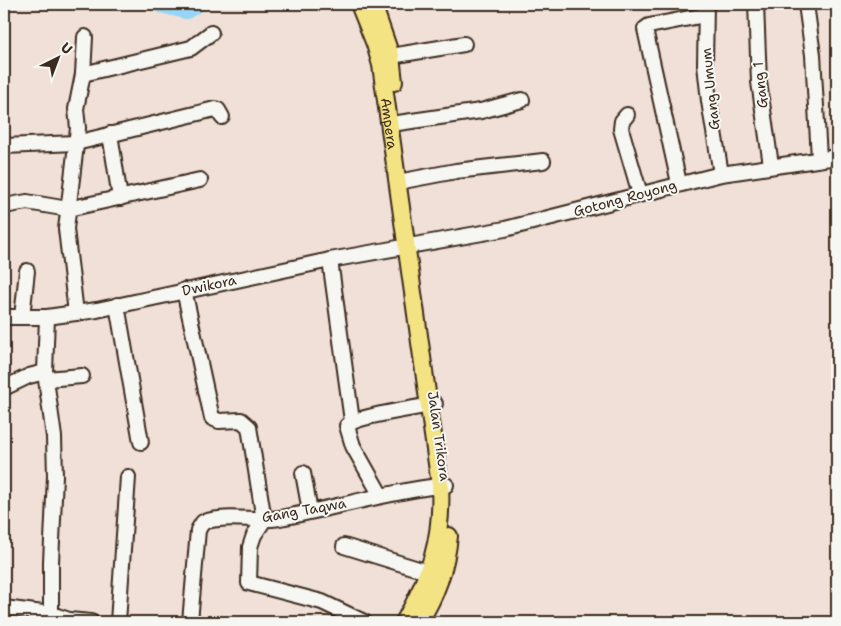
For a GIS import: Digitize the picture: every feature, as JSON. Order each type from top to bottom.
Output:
[{"type":"main road","name":"Ampera","points":[[359,4],[381,65],[402,181],[411,246]]},
{"type":"main road","name":"Ampera","points":[[373,4],[391,56],[402,181]]},
{"type":"main road","name":"Jalan Trikora","points":[[411,246],[449,533],[444,565],[438,584],[419,622]]},
{"type":"main road","name":"Jalan Trikora","points":[[404,622],[428,572],[440,532],[443,485]]},
{"type":"street","name":"Gang 1","points":[[756,4],[759,82],[771,165]]},
{"type":"street","points":[[806,4],[813,55],[819,158]]},
{"type":"street","points":[[679,183],[645,29],[649,26],[705,9]]},
{"type":"street","name":"Gang Umum","points":[[705,9],[708,101],[721,174]]},
{"type":"street","points":[[83,74],[191,48],[211,33]]},
{"type":"street","points":[[76,313],[66,229],[79,120],[76,109],[83,74],[85,37]]},
{"type":"street","points":[[391,56],[464,44]]},
{"type":"street","points":[[398,123],[481,111],[522,100]]},
{"type":"street","points":[[4,146],[76,143],[214,109],[218,110],[222,117]]},
{"type":"street","points":[[627,115],[622,121],[621,129],[640,194]]},
{"type":"street","points":[[110,134],[120,198]]},
{"type":"street","name":"Gotong Royong","points":[[411,246],[549,219],[679,183],[721,174],[771,165],[837,157]]},
{"type":"street","points":[[402,181],[543,161]]},
{"type":"street","points":[[4,206],[27,202],[68,209],[200,180]]},
{"type":"street","name":"Dwikora","points":[[4,317],[47,317],[76,313],[330,260],[411,246]]},
{"type":"street","points":[[330,260],[352,421]]},
{"type":"street","points":[[22,317],[27,271]]},
{"type":"street","points":[[184,290],[212,418],[219,421],[241,420],[249,427],[264,520],[254,535],[250,548],[249,583],[322,602],[364,622]]},
{"type":"street","points":[[117,305],[141,442]]},
{"type":"street","points":[[47,317],[46,376],[54,437],[55,476],[51,562],[51,614]]},
{"type":"street","points":[[5,386],[29,376],[82,376]]},
{"type":"street","points":[[380,494],[353,446],[347,430],[349,423],[432,405]]},
{"type":"street","points":[[303,473],[310,511]]},
{"type":"street","points":[[118,622],[128,477]]},
{"type":"street","name":"Gang Taqwa","points":[[190,622],[198,530],[203,522],[236,518],[264,520],[380,494],[443,485]]},
{"type":"street","points":[[344,546],[428,572]]},
{"type":"street","points":[[4,608],[51,614],[69,621],[91,622]]},
{"type":"waterway","points":[[161,4],[186,10],[196,4]]}]
